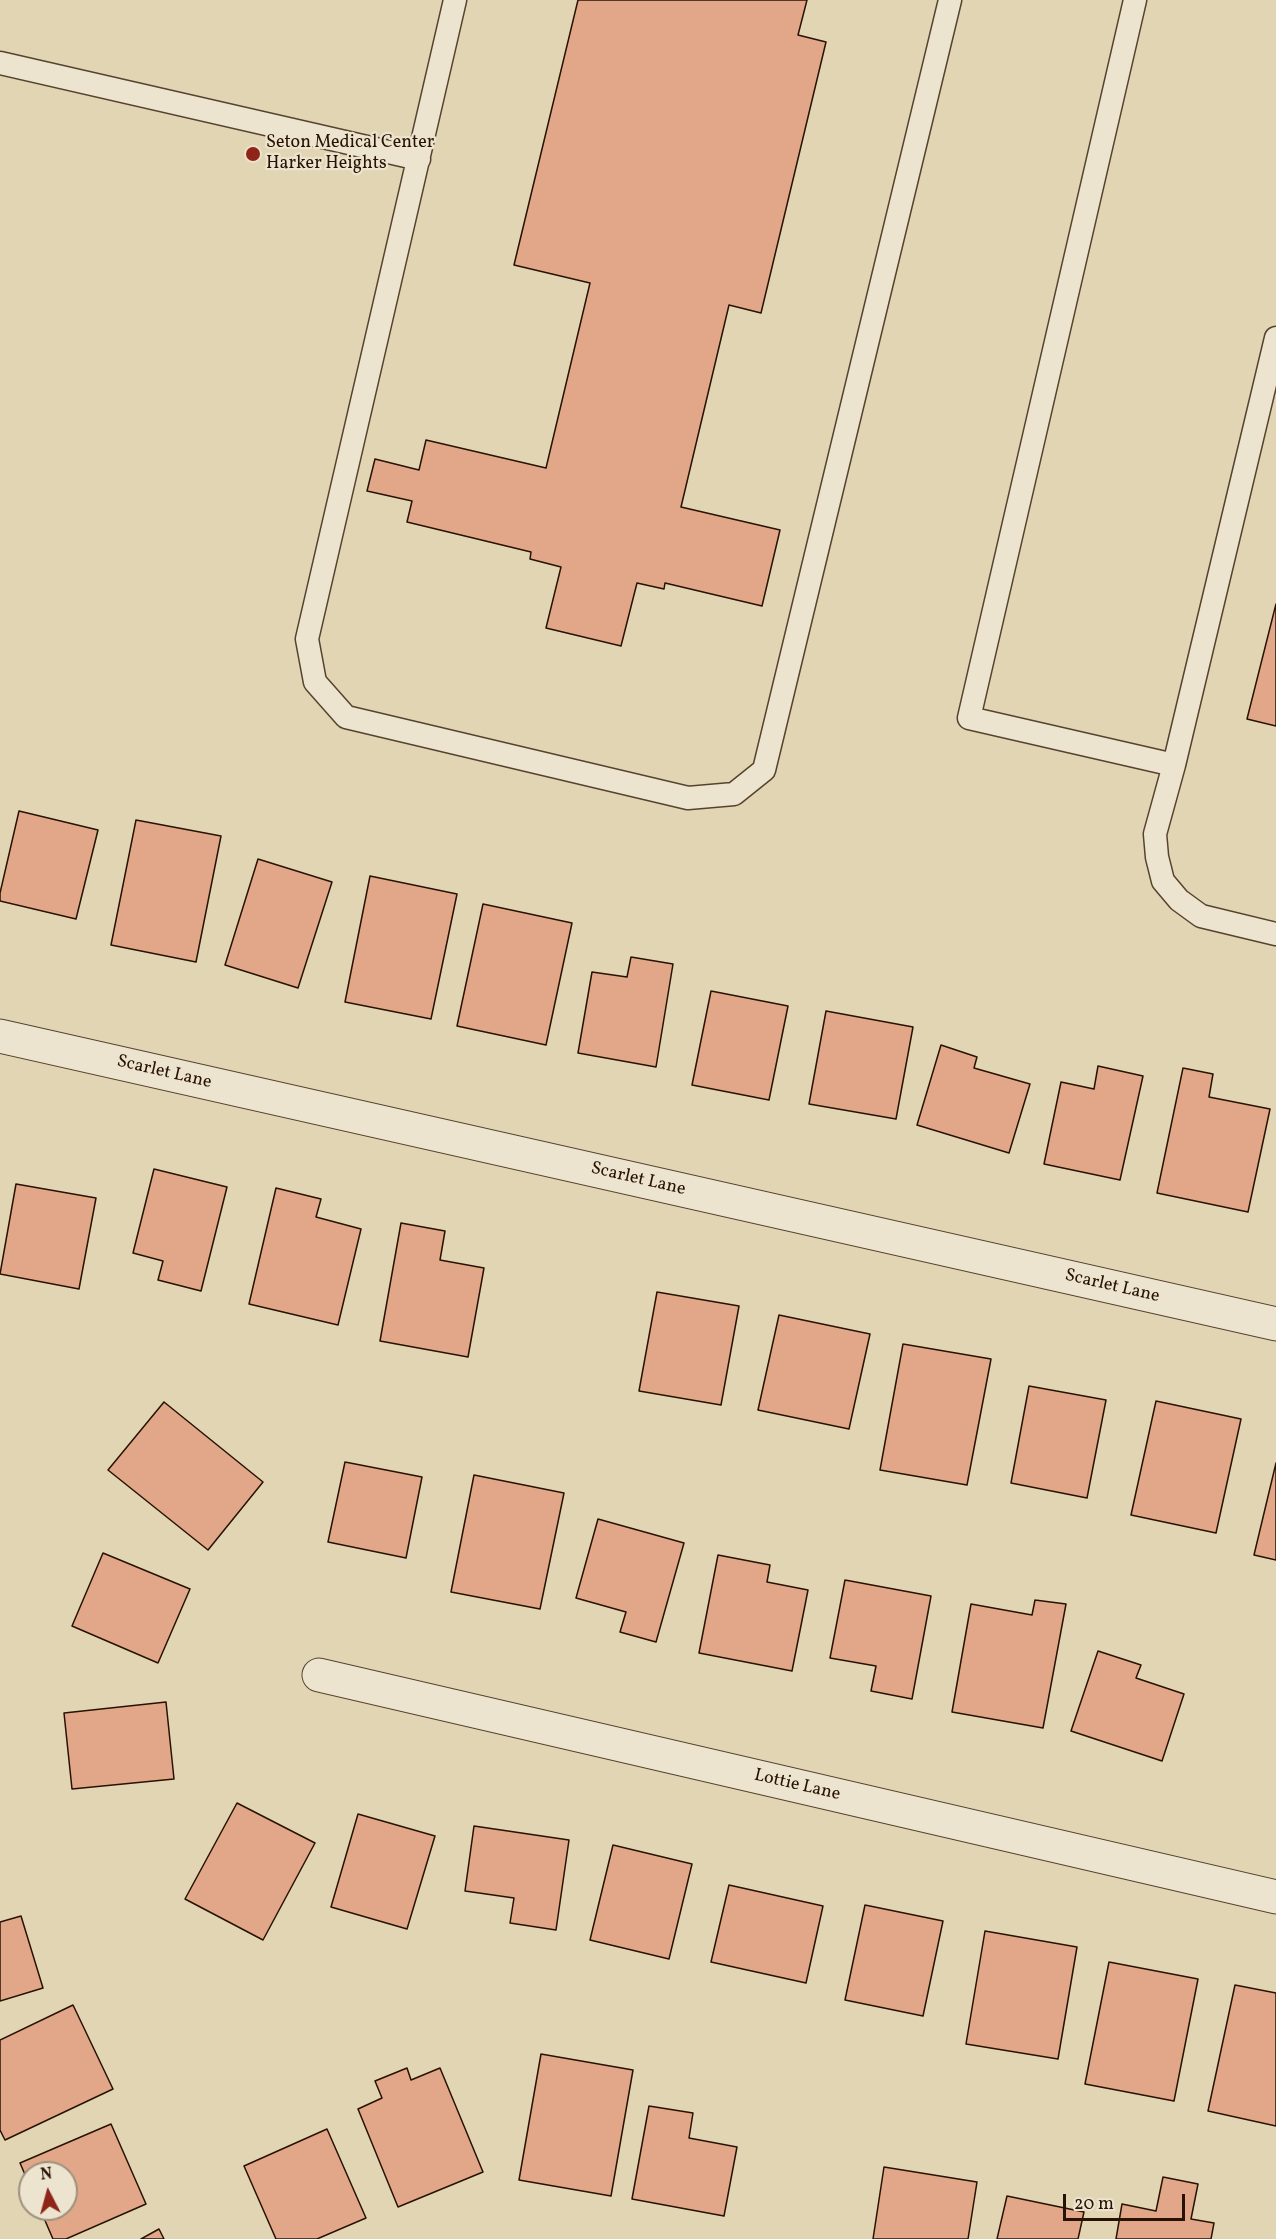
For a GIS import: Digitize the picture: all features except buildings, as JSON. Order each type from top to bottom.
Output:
[{"type":"street","name":"Scarlet Lane","points":[[0,1036],[1276,1324]]},
{"type":"street","name":"Lottie Lane","points":[[319,1675],[1276,1897]]},
{"type":"lane","points":[[455,0],[307,639],[315,682],[346,717],[688,798],[734,794],[764,770],[950,0]]},
{"type":"lane","points":[[1135,0],[969,718],[1174,765]]},
{"type":"lane","points":[[0,63],[419,159]]},
{"type":"lane","points":[[1276,338],[1174,765],[1155,834],[1157,857],[1163,881],[1179,900],[1201,916],[1276,934]]},
{"type":"place","name":"Seton Medical Center Harker Heights","points":[[253,154]]}]
